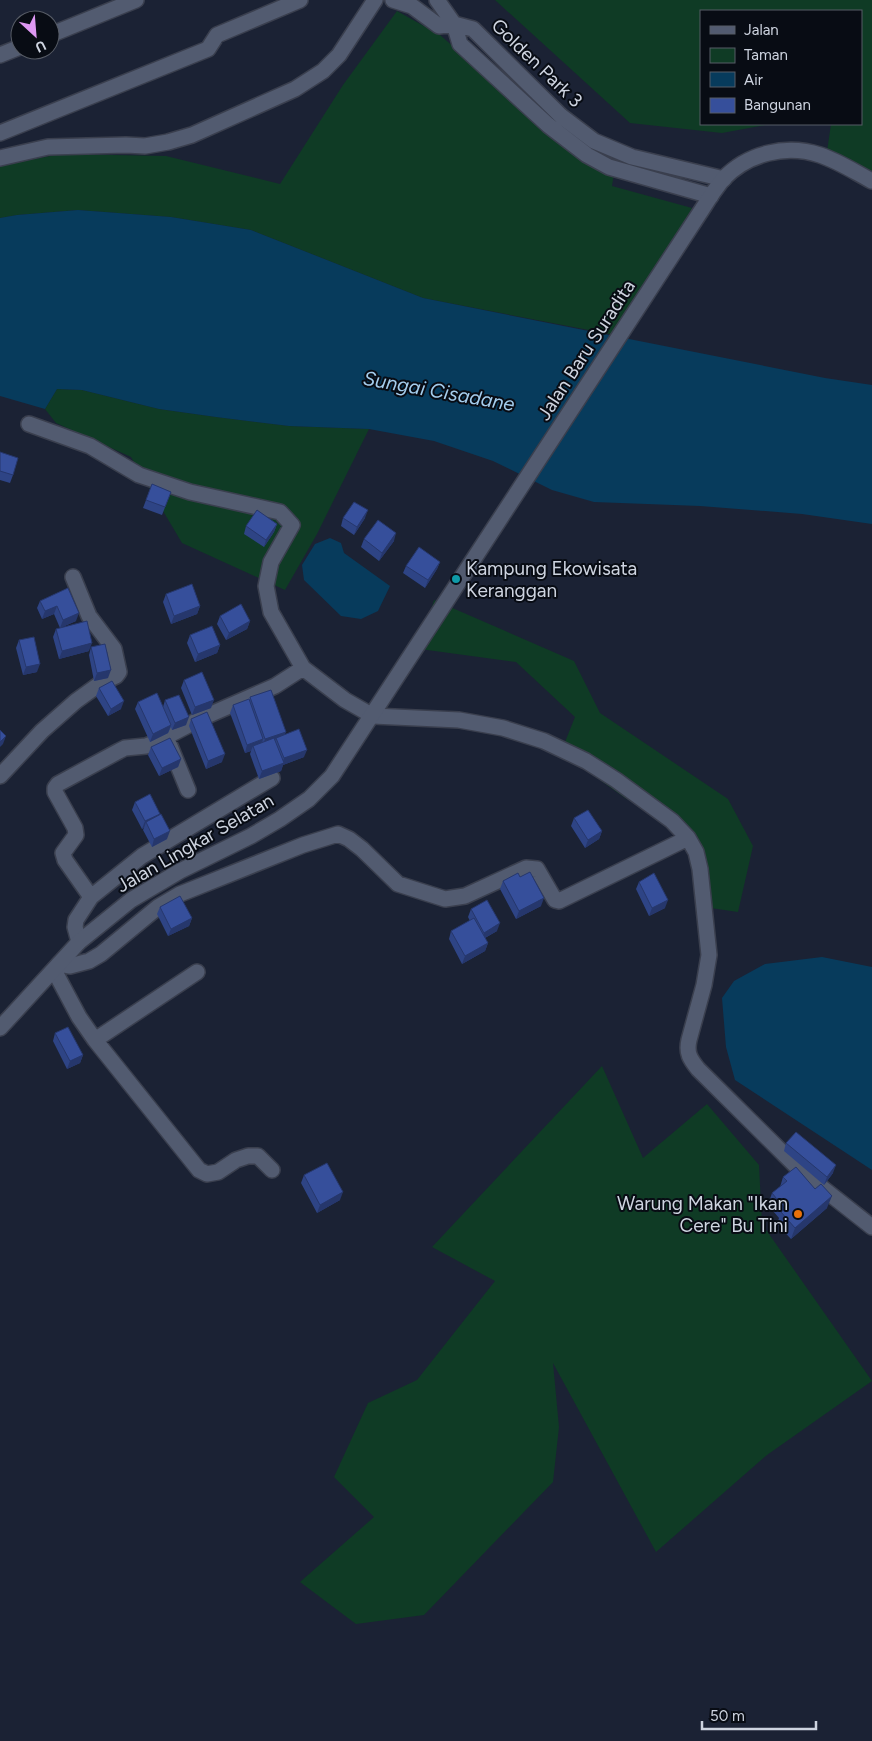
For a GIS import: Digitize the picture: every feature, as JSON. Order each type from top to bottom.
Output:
[{"type":"street","points":[[60,31],[136,0]]},
{"type":"street","points":[[0,133],[208,49],[217,35],[300,0]]},
{"type":"street","points":[[0,158],[48,147],[126,144],[145,146],[192,135],[295,89],[323,71],[339,55],[375,0]]},
{"type":"street","points":[[393,0],[412,6],[439,26],[454,24],[437,0]]},
{"type":"street","name":"Golden Park 3","points":[[454,24],[473,29],[561,116],[594,141],[632,157],[724,179]]},
{"type":"street","name":"Golden Park 3","points":[[454,24],[460,44],[548,125],[587,155],[609,167],[707,202]]},
{"type":"street","name":"Jalan Baru Suradita","points":[[396,681],[707,202],[724,179],[744,163],[756,157],[770,152],[799,150],[822,156],[872,180]]},
{"type":"street","points":[[29,424],[90,446],[139,475],[190,492],[280,512],[292,525],[271,562],[266,586],[271,612],[303,668],[345,700],[373,716],[459,720],[503,728],[544,741],[586,761],[616,780],[672,821],[688,838],[696,852],[700,869],[709,955],[704,985],[687,1049],[689,1058],[802,1172],[872,1227]]},
{"type":"street","points":[[0,776],[42,731],[76,701],[101,683],[116,676],[119,672],[114,649],[89,616],[73,577]]},
{"type":"street","points":[[91,897],[63,853],[76,835],[76,828],[54,788],[118,751],[125,748],[146,746],[202,718],[275,686],[303,668]]},
{"type":"street","name":"Jalan Lingkar Selatan","points":[[0,1028],[79,942],[131,900],[180,871],[251,836],[310,799],[332,776],[396,681]]},
{"type":"street","points":[[166,737],[188,790]]},
{"type":"street","points":[[79,942],[75,927],[76,920],[91,897],[142,856],[272,778]]},
{"type":"street","points":[[272,1170],[258,1156],[248,1156],[236,1160],[218,1172],[207,1174],[199,1170],[95,1040],[79,1017],[56,967],[70,966],[101,954],[158,908],[180,894],[303,845],[338,834],[349,839],[398,884],[406,888],[445,899],[453,899],[465,896],[531,867],[537,868],[556,900],[559,901],[688,838]]},
{"type":"street","points":[[95,1040],[196,972]]},
{"type":"green space","points":[[495,0],[872,0],[872,189],[825,165],[831,125],[862,125],[862,10],[700,10],[700,125],[766,125],[722,133],[630,123]]},
{"type":"green space","points":[[397,11],[440,35],[564,143],[614,173],[612,186],[692,208],[620,336],[423,298],[251,230],[171,217],[78,210],[0,218],[0,166],[60,154],[166,156],[280,184],[343,85]]},
{"type":"green space","points":[[57,389],[82,390],[159,409],[216,417],[289,426],[369,429],[317,534],[285,590],[182,543],[131,457],[56,423],[45,409]]},
{"type":"green space","points":[[434,600],[574,661],[600,713],[728,799],[753,846],[738,912],[697,906],[698,837],[625,798],[561,752],[575,717],[516,662],[420,649]]},
{"type":"green space","points":[[602,1066],[643,1158],[707,1104],[759,1165],[762,1224],[872,1381],[767,1455],[656,1552],[553,1363],[559,1427],[553,1482],[424,1615],[356,1624],[300,1582],[374,1517],[334,1477],[368,1403],[417,1380],[495,1281],[432,1247]]},
{"type":"water","name":"Sungai Cisadane","points":[[78,210],[171,217],[251,230],[423,298],[825,378],[872,385],[872,524],[802,514],[700,506],[594,502],[552,490],[493,461],[434,441],[369,429],[289,426],[216,417],[159,409],[82,390],[57,389],[45,409],[0,396],[0,218]]},
{"type":"water","points":[[330,538],[341,543],[344,553],[390,586],[378,611],[361,619],[341,616],[304,580],[302,565],[315,544]]},
{"type":"water","points":[[822,957],[872,967],[872,1170],[735,1080],[726,1047],[722,998],[734,981],[765,964]]},
{"type":"building","points":[[0,452],[18,458],[13,475],[0,471]]},
{"type":"building","points":[[152,484],[171,492],[165,507],[146,500]]},
{"type":"building","points":[[354,502],[368,510],[357,527],[343,518]]},
{"type":"building","points":[[257,510],[277,524],[266,540],[246,526]]},
{"type":"building","points":[[378,520],[396,533],[382,553],[364,539]]},
{"type":"building","points":[[419,547],[440,562],[428,580],[406,566]]},
{"type":"building","points":[[192,584],[200,606],[174,616],[166,594]]},
{"type":"building","points":[[68,588],[79,613],[63,620],[57,606],[45,611],[40,601]]},
{"type":"building","points":[[241,604],[250,621],[229,633],[220,616]]},
{"type":"building","points":[[87,621],[92,643],[62,651],[56,629]]},
{"type":"building","points":[[212,626],[220,645],[198,654],[190,635]]},
{"type":"building","points":[[34,637],[40,664],[26,667],[19,640]]},
{"type":"building","points":[[105,644],[111,670],[97,673],[91,647]]},
{"type":"building","points":[[202,672],[214,700],[195,707],[184,680]]},
{"type":"building","points":[[112,681],[124,701],[111,709],[99,688]]},
{"type":"building","points":[[271,690],[286,732],[265,739],[250,697]]},
{"type":"building","points":[[157,693],[171,725],[153,734],[138,702]]},
{"type":"building","points":[[179,695],[189,717],[175,723],[165,700]]},
{"type":"building","points":[[249,699],[263,739],[247,745],[233,705]]},
{"type":"building","points":[[207,712],[225,754],[208,761],[191,719]]},
{"type":"building","points":[[299,729],[307,750],[284,758],[276,738]]},
{"type":"building","points":[[0,730],[6,736],[0,742]]},
{"type":"building","points":[[170,738],[181,759],[162,768],[151,747]]},
{"type":"building","points":[[274,738],[284,763],[262,771],[253,746]]},
{"type":"building","points":[[150,794],[160,814],[145,821],[135,802]]},
{"type":"building","points":[[588,810],[602,831],[588,840],[574,818]]},
{"type":"building","points":[[161,814],[170,831],[154,839],[146,822]]},
{"type":"building","points":[[530,872],[544,898],[519,911],[503,881],[518,873],[520,877]]},
{"type":"building","points":[[654,873],[668,900],[652,908],[639,882]]},
{"type":"building","points":[[180,896],[192,918],[171,929],[160,907]]},
{"type":"building","points":[[487,900],[500,923],[484,933],[471,909]]},
{"type":"building","points":[[474,918],[488,943],[465,956],[451,931]]},
{"type":"building","points":[[68,1027],[83,1055],[70,1061],[55,1033]]},
{"type":"building","points":[[796,1132],[836,1165],[827,1177],[786,1143]]},
{"type":"building","points":[[327,1163],[343,1192],[320,1205],[304,1175]]},
{"type":"building","name":"Warung Makan \"Ikan Cere\" Bu Tini","points":[[796,1167],[815,1189],[821,1184],[832,1196],[795,1228],[781,1212],[785,1209],[772,1193],[787,1181],[783,1177]]},
{"type":"place","name":"Kampung Ekowisata Keranggan","points":[[456,579]]},
{"type":"place","name":"Warung Makan \"Ikan Cere\" Bu Tini","points":[[798,1214]]}]
